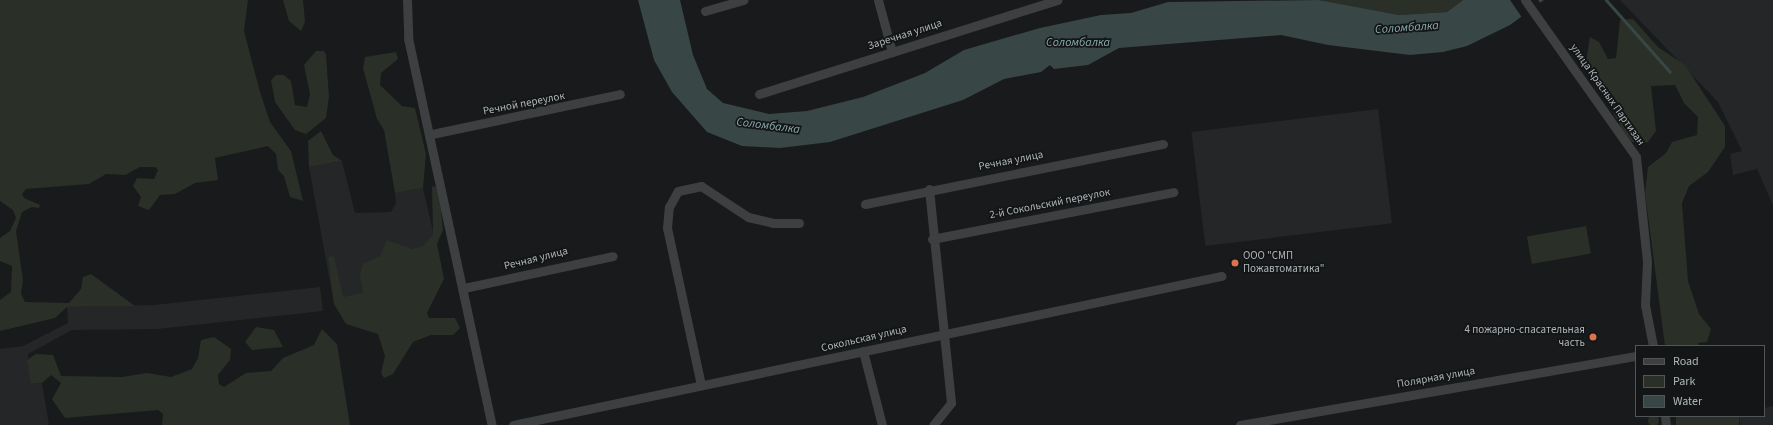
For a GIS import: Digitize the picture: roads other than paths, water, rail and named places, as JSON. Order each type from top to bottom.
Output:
[{"type":"street","points":[[407,0],[408,38],[432,134],[492,425]]},
{"type":"street","points":[[705,11],[743,0]]},
{"type":"street","points":[[878,0],[892,52]]},
{"type":"street","name":"Заречная улица","points":[[759,94],[1058,0]]},
{"type":"street","name":"улица Красных Партизан","points":[[1524,0],[1636,156],[1647,262],[1645,304],[1653,345]]},
{"type":"street","name":"Речной переулок","points":[[432,134],[620,94]]},
{"type":"street","name":"Речная улица","points":[[865,204],[929,189],[1162,144]]},
{"type":"street","points":[[701,385],[667,228],[669,207],[678,191],[692,186],[701,186],[748,217],[773,223],[799,223]]},
{"type":"street","points":[[929,189],[932,239],[951,403],[933,425]]},
{"type":"street","name":"2-й Сокольский переулок","points":[[932,239],[1173,192]]},
{"type":"street","name":"Речная улица","points":[[464,288],[613,256]]},
{"type":"street","name":"Сокольская улица","points":[[513,425],[943,333],[1220,276]]},
{"type":"street","points":[[863,351],[882,425]]},
{"type":"street","name":"Полярная улица","points":[[1240,425],[1635,356]]},
{"type":"water","name":"Соломбалка","points":[[638,0],[680,0],[693,55],[707,89],[723,103],[769,114],[807,111],[863,97],[925,73],[964,50],[1040,28],[1101,15],[1131,13],[1168,2],[1319,0],[1399,15],[1447,12],[1463,0],[1544,0],[1510,25],[1467,46],[1443,52],[1410,55],[1328,45],[1281,35],[1119,48],[1088,65],[1054,69],[1050,65],[1041,72],[1004,79],[963,100],[830,142],[780,148],[742,146],[707,132],[672,92],[654,60]]},
{"type":"waterway","points":[[1606,0],[1670,72]]},
{"type":"place","name":"ООО \"СМП Пожавтоматика\"","points":[[1235,263]]},
{"type":"place","name":"4 пожарно-спасательная часть","points":[[1593,337]]}]
